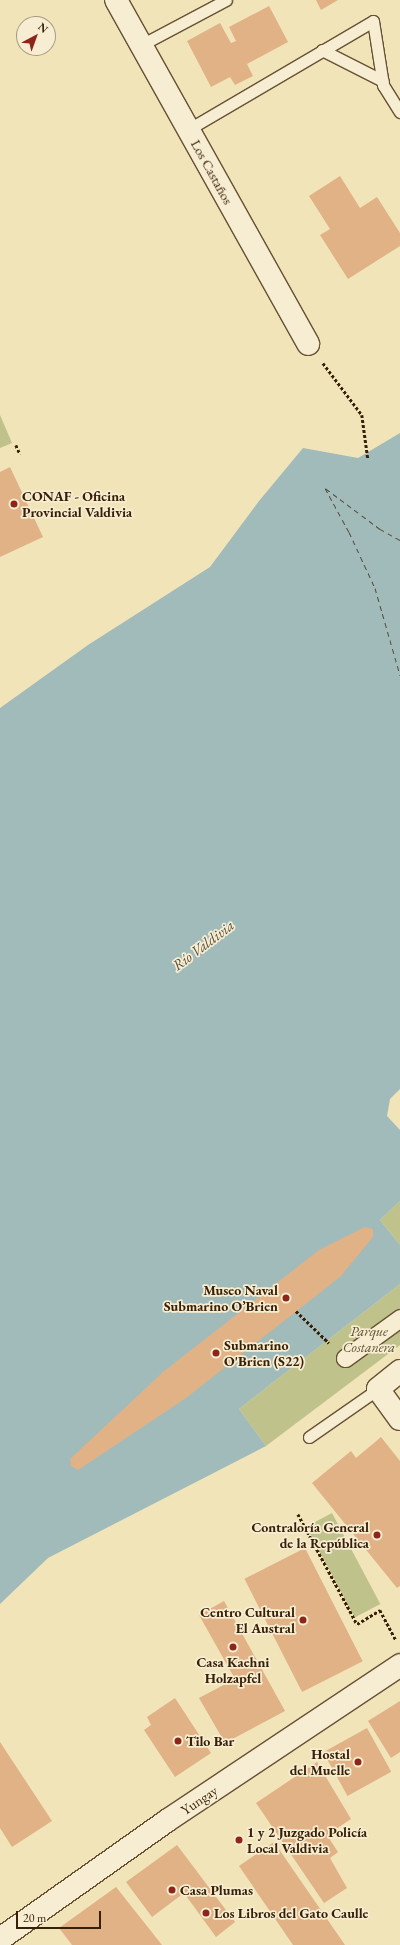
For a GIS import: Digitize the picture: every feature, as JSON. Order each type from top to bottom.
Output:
[{"type":"main road","name":"Los Castaños","points":[[116,0],[308,344]]},
{"type":"main road","points":[[400,1371],[378,1389],[400,1420]]},
{"type":"main road","name":"Yungay","points":[[0,1939],[168,1820],[400,1664]]},
{"type":"street","points":[[345,1358],[400,1318]]},
{"type":"lane","points":[[141,45],[226,0]]},
{"type":"lane","points":[[189,129],[373,21],[384,85],[400,112]]},
{"type":"lane","points":[[322,50],[383,81]]},
{"type":"lane","points":[[309,1438],[378,1389]]},
{"type":"path","points":[[308,344],[362,415],[368,459]]},
{"type":"path","points":[[16,445],[20,454]]},
{"type":"path","points":[[296,1311],[345,1358]]},
{"type":"path","points":[[298,1514],[357,1624],[380,1610],[394,1636]]},
{"type":"green space","points":[[0,415],[12,443],[0,448]]},
{"type":"green space","points":[[400,1201],[400,1245],[380,1220]]},
{"type":"green space","name":"Parque Costanera","points":[[400,1284],[400,1345],[266,1446],[239,1409]]},
{"type":"green space","points":[[332,1513],[380,1604],[355,1618],[306,1527]]},
{"type":"water","name":"Río Valdivia","points":[[400,433],[400,1201],[380,1220],[400,1245],[400,1284],[239,1409],[266,1446],[48,1558],[0,1604],[0,708],[88,645],[210,567],[259,501],[303,448],[358,458]]},
{"type":"pier","points":[[400,1089],[400,1130],[387,1116],[390,1099]]},
{"type":"building","points":[[316,0],[338,0],[321,10]]},
{"type":"building","points":[[269,6],[288,42],[247,64],[253,76],[235,85],[230,77],[211,87],[187,41],[220,23],[231,43],[236,41],[229,27]]},
{"type":"building","points":[[340,176],[360,208],[377,197],[400,233],[400,246],[348,279],[320,235],[330,229],[309,196]]},
{"type":"building","name":"CONAF - Oficina Provincial Valdivia","points":[[10,467],[43,537],[0,557],[0,472]]},
{"type":"building","name":"Submarino O'Brien (S22)","points":[[365,1227],[373,1229],[373,1237],[340,1277],[186,1398],[78,1470],[71,1466],[70,1459],[163,1372],[319,1250]]},
{"type":"building","name":"Contraloría General de la República","points":[[381,1437],[400,1461],[400,1586],[397,1588],[312,1483],[351,1451],[356,1458]]},
{"type":"building","name":"Centro Cultural El Austral","points":[[305,1548],[363,1661],[302,1692],[244,1579]]},
{"type":"building","name":"Casa Kaehni Holzapfel","points":[[224,1601],[285,1711],[225,1743],[199,1698],[235,1679],[199,1615]]},
{"type":"building","name":"Tilo Bar","points":[[175,1698],[211,1753],[175,1777],[144,1730],[151,1725],[147,1717]]},
{"type":"building","points":[[400,1701],[400,1752],[391,1758],[368,1721]]},
{"type":"building","name":"Hostal del Muelle","points":[[367,1728],[391,1772],[348,1796],[323,1752]]},
{"type":"building","points":[[0,1742],[52,1821],[12,1847],[0,1828]]},
{"type":"building","points":[[317,1762],[351,1819],[327,1835],[338,1852],[330,1858],[347,1888],[324,1903],[256,1803]]},
{"type":"building","points":[[274,1842],[345,1945],[293,1945],[239,1866]]},
{"type":"building","name":"Casa Plumas","points":[[177,1845],[235,1922],[216,1937],[184,1893],[152,1917],[126,1882]]},
{"type":"building","points":[[116,1887],[162,1945],[72,1945],[59,1928]]},
{"type":"ferry route","points":[[400,540],[380,529],[325,488],[349,532],[375,588],[400,675]]},
{"type":"place","name":"CONAF - Oficina Provincial Valdivia","points":[[14,504]]},
{"type":"place","name":"Museo Naval Submarino O’Brien","points":[[286,1298]]},
{"type":"place","name":"Submarino O'Brien (S22)","points":[[216,1353]]},
{"type":"place","name":"Contraloría General de la República","points":[[377,1535]]},
{"type":"place","name":"Centro Cultural El Austral","points":[[303,1620]]},
{"type":"place","name":"Casa Kaehni Holzapfel","points":[[233,1647]]},
{"type":"place","name":"Tilo Bar","points":[[178,1741]]},
{"type":"place","name":"Hostal del Muelle","points":[[358,1762]]},
{"type":"place","name":"1 y 2 Juzgado Policía Local Valdivia","points":[[239,1840]]},
{"type":"place","name":"Casa Plumas","points":[[172,1890]]},
{"type":"place","name":"Los Libros del Gato Caulle","points":[[206,1913]]}]
